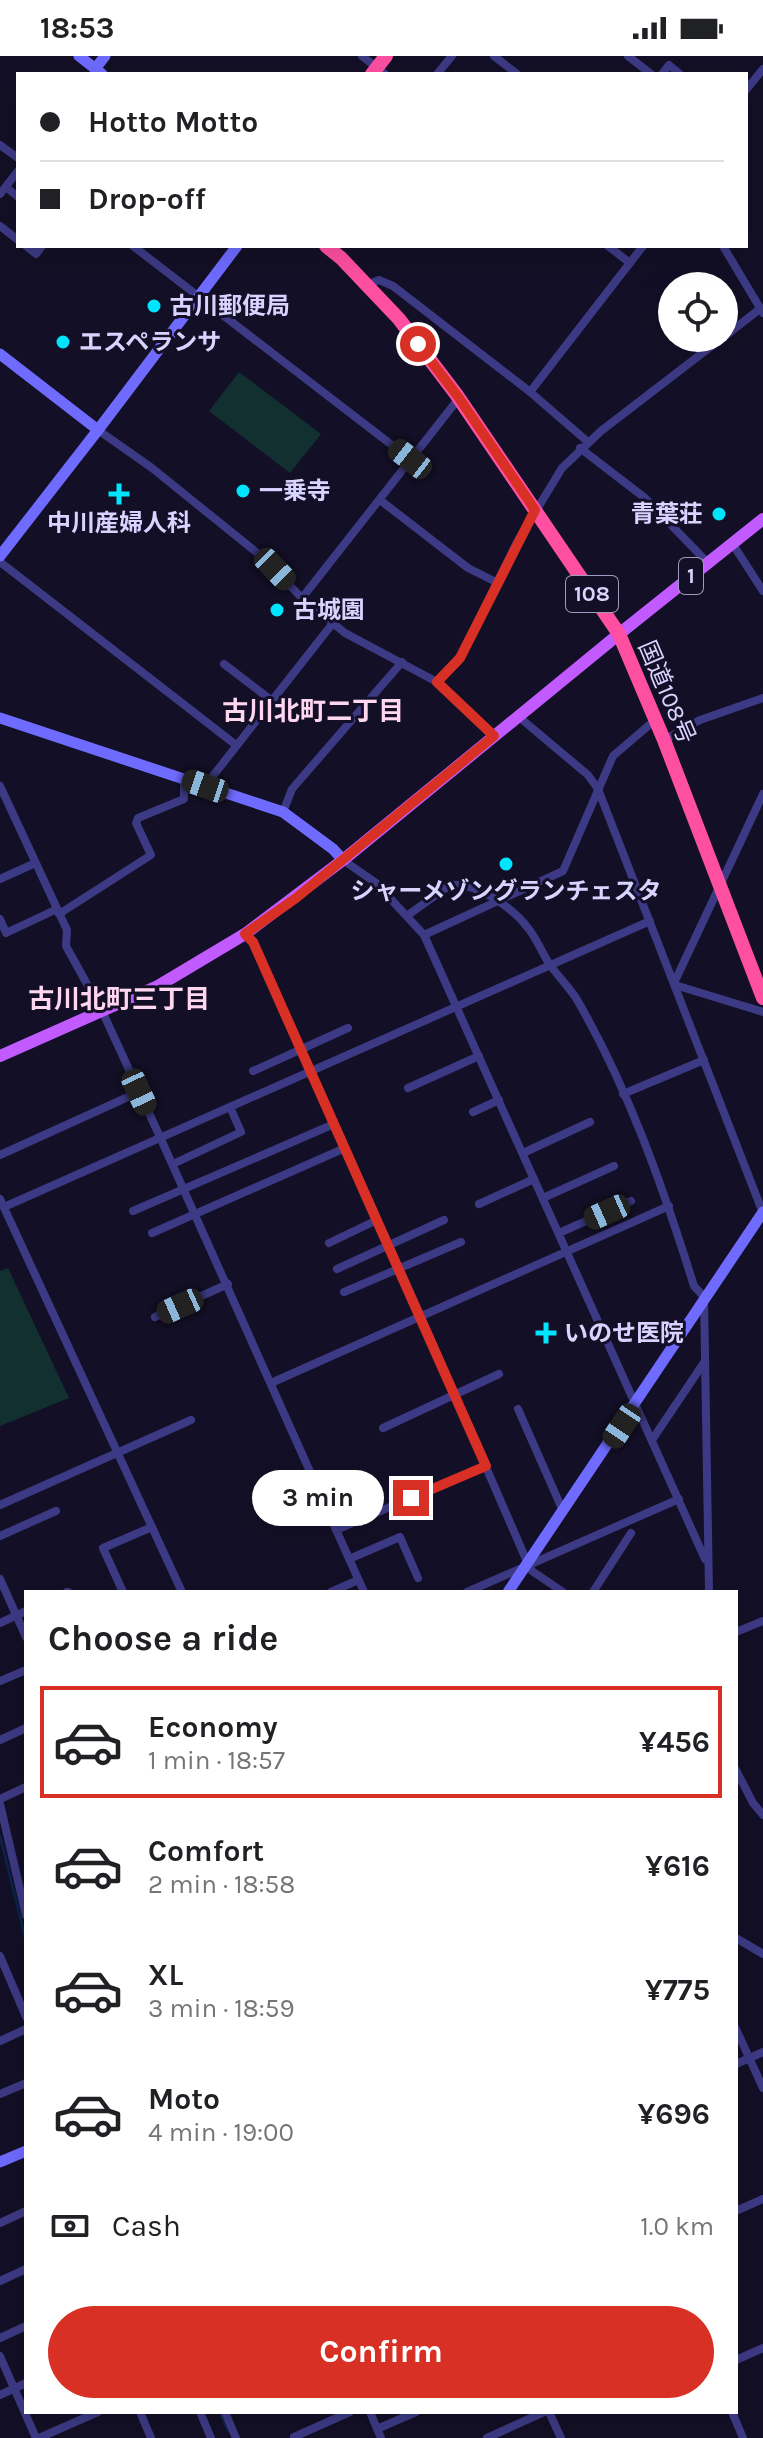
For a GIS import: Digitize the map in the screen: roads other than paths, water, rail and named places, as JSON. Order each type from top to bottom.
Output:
[{"type":"highway","name":"国道108号","points":[[328,248],[399,319],[459,398],[619,634],[664,740],[763,998]]},
{"type":"main road","name":"1","points":[[0,1056],[103,1013],[169,980],[245,934],[343,860],[763,519]]},
{"type":"street","points":[[79,56],[96,72],[105,56]]},
{"type":"street","points":[[362,56],[380,68]]},
{"type":"street","points":[[439,72],[452,56]]},
{"type":"street","points":[[494,56],[514,72]]},
{"type":"street","points":[[628,56],[648,72]]},
{"type":"street","points":[[748,88],[763,69]]},
{"type":"street","points":[[3,191],[16,174]]},
{"type":"street","points":[[0,226],[16,238]]},
{"type":"street","points":[[136,248],[410,459]]},
{"type":"street","points":[[0,556],[235,248]]},
{"type":"street","points":[[611,248],[630,263]]},
{"type":"street","points":[[530,392],[641,248]]},
{"type":"street","points":[[724,248],[762,310],[738,327]]},
{"type":"street","points":[[367,285],[379,280],[393,286],[530,392],[645,498],[708,563]]},
{"type":"street","points":[[437,682],[460,658],[496,582],[562,468],[584,445],[704,352]]},
{"type":"street","points":[[0,354],[152,468],[261,556],[302,598],[345,633],[437,682],[494,736]]},
{"type":"street","points":[[302,598],[459,398]]},
{"type":"street","points":[[380,500],[468,568],[496,582]]},
{"type":"street","points":[[732,543],[763,591]]},
{"type":"street","points":[[0,562],[236,745]]},
{"type":"street","points":[[205,786],[333,623]]},
{"type":"street","points":[[283,812],[292,789],[402,662]]},
{"type":"street","points":[[224,664],[271,700]]},
{"type":"street","points":[[664,740],[700,720],[763,698]]},
{"type":"street","points":[[509,1590],[763,1212],[598,789],[588,775],[519,717]]},
{"type":"street","points":[[0,718],[283,812],[376,883],[408,915],[424,935],[457,1006],[707,1564]]},
{"type":"street","points":[[424,935],[563,871],[613,756],[655,720]]},
{"type":"street","points":[[0,919],[6,933],[58,912],[151,855],[136,823],[138,818],[184,799],[184,779]]},
{"type":"street","points":[[0,786],[67,930],[66,946],[103,1013],[173,1164],[363,1590]]},
{"type":"street","points":[[674,984],[763,794]]},
{"type":"street","points":[[0,879],[31,865]]},
{"type":"street","points":[[408,915],[450,885],[472,888],[516,915],[573,994],[594,1030],[623,1094],[651,1157],[694,1286],[704,1297],[709,1590]]},
{"type":"street","points":[[181,1590],[2,1203],[311,1072],[650,921]]},
{"type":"street","points":[[245,934],[253,942],[528,1564],[532,1571],[560,1590]]},
{"type":"street","points":[[674,984],[763,1012]]},
{"type":"street","points":[[253,1071],[348,1028]]},
{"type":"street","points":[[408,1088],[479,1056]]},
{"type":"street","points":[[623,1094],[704,1060]]},
{"type":"street","points":[[0,1155],[139,1092]]},
{"type":"street","points":[[473,1112],[499,1100]]},
{"type":"street","points":[[173,1164],[241,1132],[230,1107]]},
{"type":"street","points":[[523,1153],[590,1122]]},
{"type":"street","points":[[133,1211],[334,1124]]},
{"type":"street","points":[[152,1233],[345,1148]]},
{"type":"street","points":[[543,1198],[614,1166]]},
{"type":"street","points":[[479,1204],[534,1179]]},
{"type":"street","points":[[559,1233],[631,1201]]},
{"type":"street","points":[[271,1383],[669,1206]]},
{"type":"street","points":[[329,1243],[377,1220]]},
{"type":"street","points":[[337,1269],[444,1220]]},
{"type":"street","points":[[344,1292],[461,1242]]},
{"type":"street","points":[[155,1317],[228,1284]]},
{"type":"street","points":[[652,1440],[705,1360]]},
{"type":"street","points":[[383,1428],[499,1374]]},
{"type":"street","points":[[518,1409],[563,1512]]},
{"type":"street","points":[[0,1505],[191,1420]]},
{"type":"street","points":[[336,1530],[486,1466]]},
{"type":"street","points":[[471,1590],[679,1499]]},
{"type":"street","points":[[0,1536],[56,1511]]},
{"type":"street","points":[[122,1590],[103,1548],[152,1527]]},
{"type":"street","points":[[594,1590],[631,1533]]},
{"type":"street","points":[[349,1559],[400,1537],[418,1578]]},
{"type":"street","points":[[0,1579],[24,1633]]},
{"type":"street","points":[[336,1590],[358,1580]]},
{"type":"street","points":[[0,1623],[24,1612]]},
{"type":"street","points":[[738,1631],[763,1621]]},
{"type":"street","points":[[0,1681],[24,1671]]},
{"type":"street","points":[[0,1740],[24,1729]]},
{"type":"street","points":[[738,1776],[763,1815]]},
{"type":"street","points":[[24,1788],[0,1805],[24,1907]]},
{"type":"street","points":[[738,1939],[763,1954]]},
{"type":"street","points":[[0,1956],[24,2012]]},
{"type":"street","points":[[0,2041],[24,2030]]},
{"type":"street","points":[[738,2033],[763,2088]]},
{"type":"street","points":[[738,2063],[763,2052]]},
{"type":"street","points":[[0,2094],[24,2084]]},
{"type":"street","points":[[0,2162],[24,2152]]},
{"type":"street","points":[[738,2210],[763,2199]]},
{"type":"street","points":[[0,2223],[24,2212]]},
{"type":"street","points":[[0,2281],[24,2270]]},
{"type":"street","points":[[0,2338],[24,2327]]},
{"type":"street","points":[[738,2359],[763,2348]]},
{"type":"street","points":[[0,2356],[24,2409]]},
{"type":"street","points":[[0,2395],[24,2384]]},
{"type":"street","points":[[26,2414],[38,2438],[93,2414]]},
{"type":"street","points":[[141,2414],[151,2438]]},
{"type":"street","points":[[201,2414],[211,2438]]},
{"type":"street","points":[[226,2414],[236,2438]]},
{"type":"street","points":[[294,2437],[346,2414]]},
{"type":"street","points":[[371,2414],[379,2434],[413,2414]]},
{"type":"street","points":[[487,2438],[542,2414]]},
{"type":"street","points":[[548,2414],[561,2438]]},
{"type":"street","points":[[733,2414],[743,2438]]},
{"type":"waterway","points":[[0,1836],[24,1933]]},
{"type":"waterway","points":[[221,2414],[228,2431]]},
{"type":"place","name":"古川郵便局","points":[[154,306]]},
{"type":"place","name":"エスペランサ","points":[[63,342]]},
{"type":"place","name":"一乗寺","points":[[243,491]]},
{"type":"place","name":"中川産婦人科","points":[[119,494]]},
{"type":"place","name":"青葉荘","points":[[719,514]]},
{"type":"place","name":"古城園","points":[[277,610]]},
{"type":"place","name":"シャーメゾングランチェスタ","points":[[506,864]]},
{"type":"place","name":"いのせ医院","points":[[546,1333]]},
{"type":"district","name":"古川北町二丁目","points":[[313,711]]},
{"type":"district","name":"古川北町三丁目","points":[[119,999]]}]
